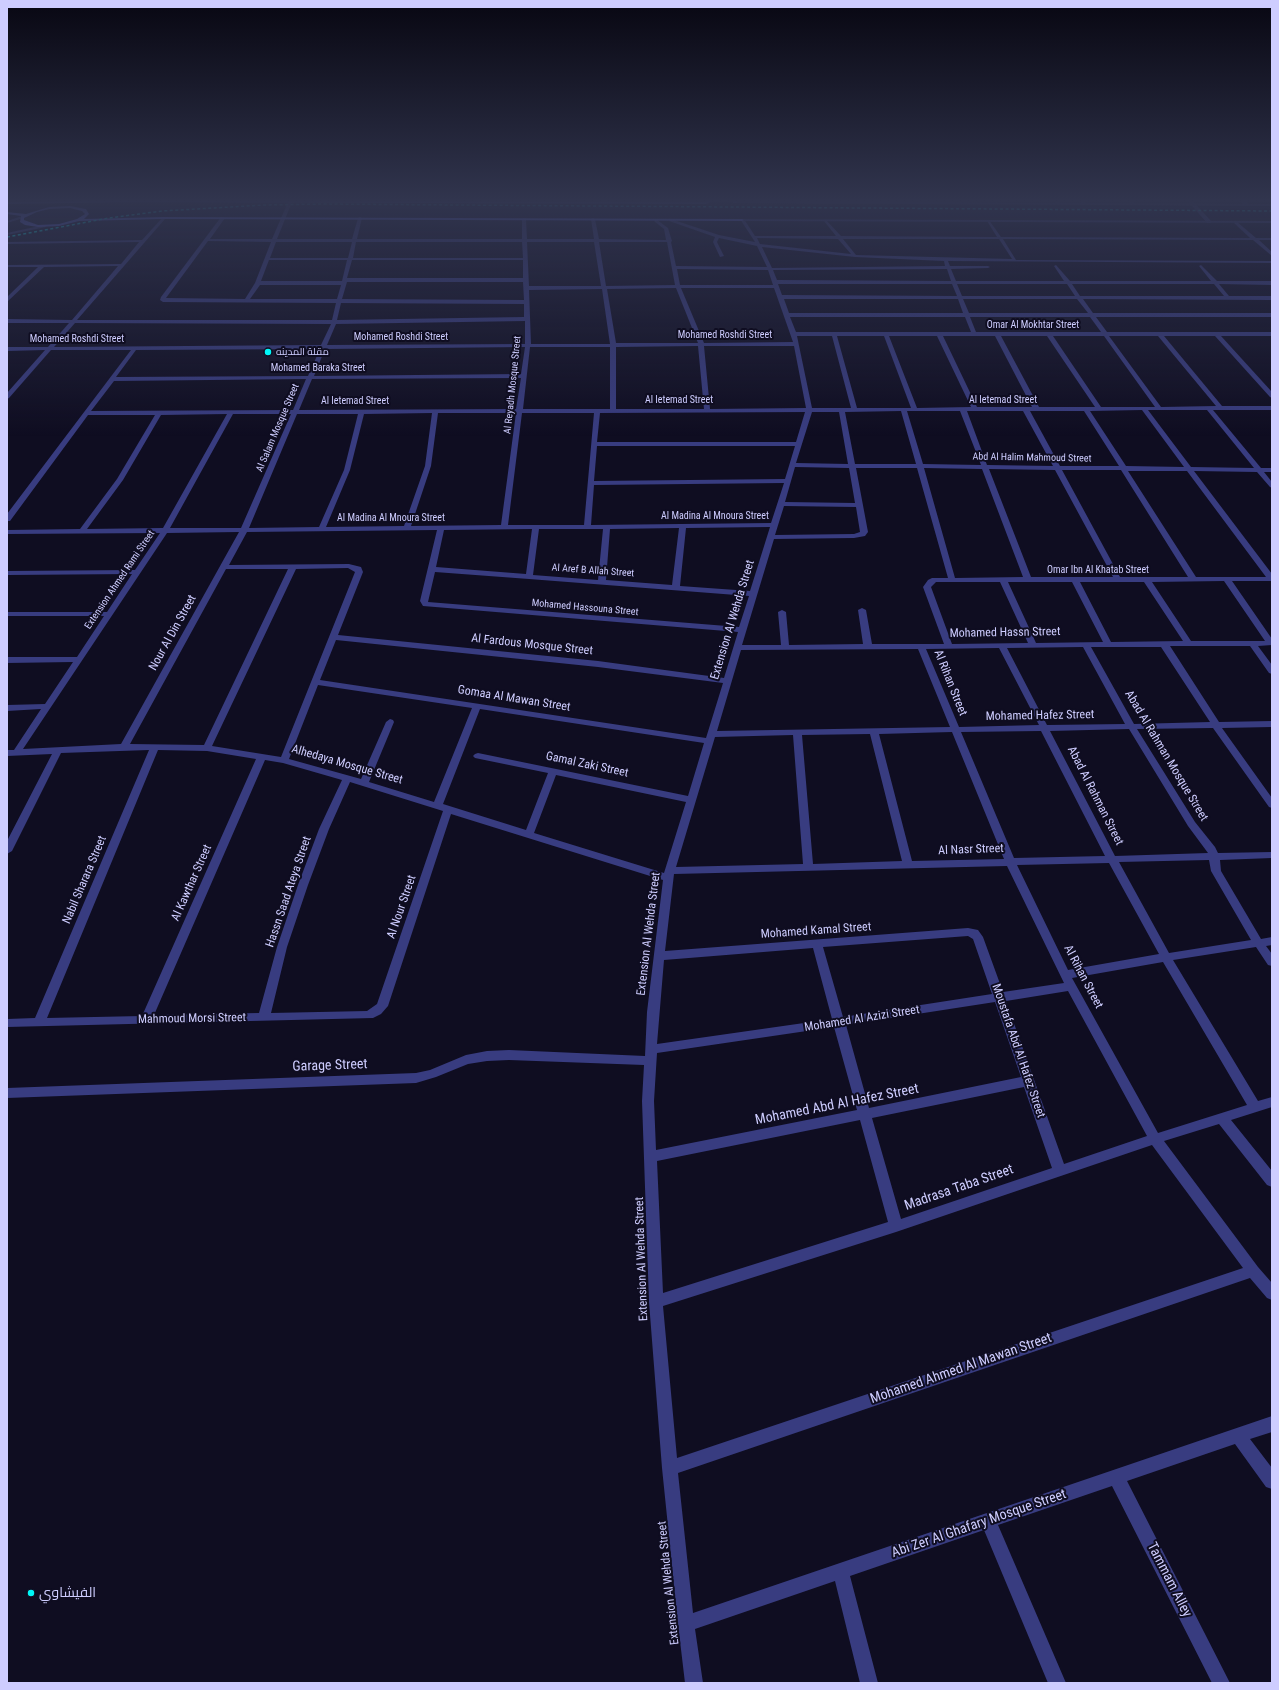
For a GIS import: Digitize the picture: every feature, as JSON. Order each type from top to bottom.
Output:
[{"type":"street","points":[[7,300],[30,278]]},
{"type":"street","points":[[7,397],[111,278]]},
{"type":"street","points":[[178,278],[163,300],[527,302]]},
{"type":"street","points":[[246,301],[260,278]]},
{"type":"street","name":"Al Salam Mosque Street","points":[[244,530],[334,322],[345,278]]},
{"type":"street","points":[[602,278],[613,344],[613,410]]},
{"type":"street","points":[[676,278],[678,287],[701,343],[707,409]]},
{"type":"street","name":"Extension Al Wehda Street","points":[[694,1683],[686,1624],[670,1468],[656,1302],[648,1101],[652,1049],[652,1012],[669,874],[809,410],[795,339],[774,278]]},
{"type":"street","points":[[952,278],[974,334]]},
{"type":"street","points":[[1064,278],[1160,409]]},
{"type":"street","points":[[1211,278],[1228,298]]},
{"type":"street","points":[[258,283],[526,280]]},
{"type":"street","name":"Al Reyadh Mosque Street","points":[[504,527],[528,345],[526,280]]},
{"type":"street","points":[[526,288],[678,287],[776,284],[1272,283]]},
{"type":"street","points":[[781,297],[1272,298]]},
{"type":"street","points":[[787,315],[1272,315]]},
{"type":"street","points":[[7,321],[334,322],[527,319]]},
{"type":"street","points":[[834,334],[855,410]]},
{"type":"street","name":"Omar Al Mokhtar Street","points":[[795,339],[834,334],[1272,335]]},
{"type":"street","points":[[886,334],[915,410]]},
{"type":"street","points":[[939,334],[975,410]]},
{"type":"street","points":[[997,334],[1038,410]]},
{"type":"street","points":[[1050,334],[1099,409]]},
{"type":"street","points":[[1160,334],[1221,409]]},
{"type":"street","points":[[1217,334],[1272,396]]},
{"type":"street","name":"Mohamed Roshdi Street","points":[[7,349],[701,343],[795,339]]},
{"type":"street","points":[[7,520],[135,348]]},
{"type":"street","name":"Mohamed Baraka Street","points":[[112,379],[524,376]]},
{"type":"street","name":"Al Ietemad Street","points":[[86,413],[707,409],[1271,410]]},
{"type":"street","points":[[1086,409],[1193,579]]},
{"type":"street","points":[[1144,409],[1272,579]]},
{"type":"street","points":[[1209,409],[1272,486]]},
{"type":"street","points":[[587,527],[596,410]]},
{"type":"street","points":[[771,537],[854,536],[862,534],[864,530],[860,505],[842,410]]},
{"type":"street","points":[[904,410],[952,580]]},
{"type":"street","points":[[963,410],[1028,580]]},
{"type":"street","points":[[1026,410],[1118,580]]},
{"type":"street","points":[[322,528],[347,470],[362,411]]},
{"type":"street","points":[[407,528],[428,466],[435,411]]},
{"type":"street","points":[[82,531],[120,480],[159,412]]},
{"type":"street","name":"Extension Ahmed Rami Street","points":[[17,752],[165,531],[231,412]]},
{"type":"street","points":[[594,444],[799,444]]},
{"type":"street","name":"Abd Al Halim Mahmoud Street","points":[[792,466],[1272,470]]},
{"type":"street","points":[[590,483],[788,481]]},
{"type":"street","points":[[781,504],[860,505]]},
{"type":"street","name":"Al Madina Al Mnoura Street","points":[[7,532],[774,525]]},
{"type":"street","points":[[602,582],[607,526]]},
{"type":"street","points":[[676,588],[683,526]]},
{"type":"street","points":[[529,576],[536,527]]},
{"type":"street","points":[[431,569],[441,528]]},
{"type":"street","name":"Nour Al Din Street","points":[[124,747],[244,530]]},
{"type":"street","points":[[224,566],[349,566],[358,569],[359,572],[284,760]]},
{"type":"street","points":[[207,748],[293,566]]},
{"type":"street","name":"Al Aref B Allah Street","points":[[431,569],[754,594]]},
{"type":"street","name":"Mohamed Hassouna Street","points":[[431,569],[424,600],[426,604],[743,630]]},
{"type":"street","points":[[7,573],[137,572]]},
{"type":"street","points":[[1226,579],[1271,643]]},
{"type":"street","name":"Omar Ibn Al Khatab Street","points":[[949,646],[927,586],[935,580],[1272,579]]},
{"type":"street","points":[[1003,580],[1033,645]]},
{"type":"street","points":[[1074,580],[1108,644]]},
{"type":"street","points":[[1146,580],[1189,644]]},
{"type":"street","points":[[862,610],[868,647]]},
{"type":"street","points":[[782,612],[785,647]]},
{"type":"street","points":[[7,614],[109,614]]},
{"type":"street","name":"Al Fardous Mosque Street","points":[[333,637],[598,664],[728,681]]},
{"type":"street","points":[[1252,643],[1272,671]]},
{"type":"street","name":"Mohamed Hassn Street","points":[[738,648],[1271,643]]},
{"type":"street","points":[[1164,644],[1216,725],[1272,805]]},
{"type":"street","name":"Abad Al Rahman Mosque Street","points":[[1086,645],[1131,726],[1191,824],[1206,842],[1214,856],[1216,871],[1258,942],[1272,962]]},
{"type":"street","name":"Al Rihan Street","points":[[921,646],[1010,862],[1065,974],[1155,1139],[1253,1271],[1269,1286]]},
{"type":"street","name":"Abad Al Rahman Street","points":[[1002,646],[1112,859],[1166,957],[1255,1108]]},
{"type":"street","points":[[7,660],[80,659]]},
{"type":"street","name":"Gomaa Al Mawan Street","points":[[315,682],[477,706],[711,737]]},
{"type":"street","points":[[7,708],[48,706]]},
{"type":"street","points":[[437,806],[477,706]]},
{"type":"street","points":[[364,783],[390,722]]},
{"type":"street","name":"Mohamed Hafez Street","points":[[711,737],[797,732],[1272,724]]},
{"type":"street","points":[[874,731],[908,864]]},
{"type":"street","points":[[797,732],[808,867]]},
{"type":"street","name":"Alhedaya Mosque Street","points":[[7,753],[124,747],[207,748],[284,760],[529,834],[669,874]]},
{"type":"street","name":"Nabil Sharara Street","points":[[39,1022],[155,747]]},
{"type":"street","points":[[7,851],[58,750]]},
{"type":"street","name":"Al Kawthar Street","points":[[146,1020],[262,756]]},
{"type":"street","name":"Gamal Zaki Street","points":[[478,756],[691,800]]},
{"type":"street","points":[[529,834],[553,772]]},
{"type":"street","name":"Hassn Saad Ateya Street","points":[[264,1017],[282,947],[303,885],[324,829],[347,778]]},
{"type":"street","name":"Al Nour Street","points":[[377,1011],[382,1006],[448,809]]},
{"type":"street","name":"Al Nasr Street","points":[[669,874],[808,867],[1272,855]]},
{"type":"street","name":"Mohamed Kamal Street","points":[[659,956],[968,932],[974,933]]},
{"type":"street","name":"Moustafa Abd Al Hafez Street","points":[[974,933],[978,937],[1060,1171]]},
{"type":"street","points":[[1065,974],[1258,942],[1272,941]]},
{"type":"street","points":[[817,944],[896,1226]]},
{"type":"street","name":"Mohamed Al Azizi Street","points":[[652,1049],[1072,986]]},
{"type":"street","name":"Mahmoud Morsi Street","points":[[7,1023],[369,1014],[377,1011]]},
{"type":"street","name":"Garage Street","points":[[7,1093],[416,1078],[432,1074],[466,1060],[488,1056],[509,1055],[651,1061]]},
{"type":"street","name":"Mohamed Abd Al Hafez Street","points":[[651,1157],[1028,1081]]},
{"type":"street","name":"Madrasa Taba Street","points":[[656,1302],[896,1226],[1155,1139],[1272,1102]]},
{"type":"street","points":[[1222,1118],[1272,1181]]},
{"type":"street","name":"Mohamed Ahmed Al Mawan Street","points":[[670,1468],[1253,1271]]},
{"type":"street","name":"Abi Zer Al Ghafary Mosque Street","points":[[686,1624],[1272,1424]]},
{"type":"street","points":[[1238,1436],[1272,1481]]},
{"type":"street","name":"Tammam Alley","points":[[1116,1477],[1222,1683]]},
{"type":"street","points":[[988,1522],[1057,1683]]},
{"type":"street","points":[[841,1571],[870,1683]]},
{"type":"place","name":"مقلة المدينه","points":[[268,352]]},
{"type":"place","name":"الفيشاوي","points":[[31,1593]]}]
